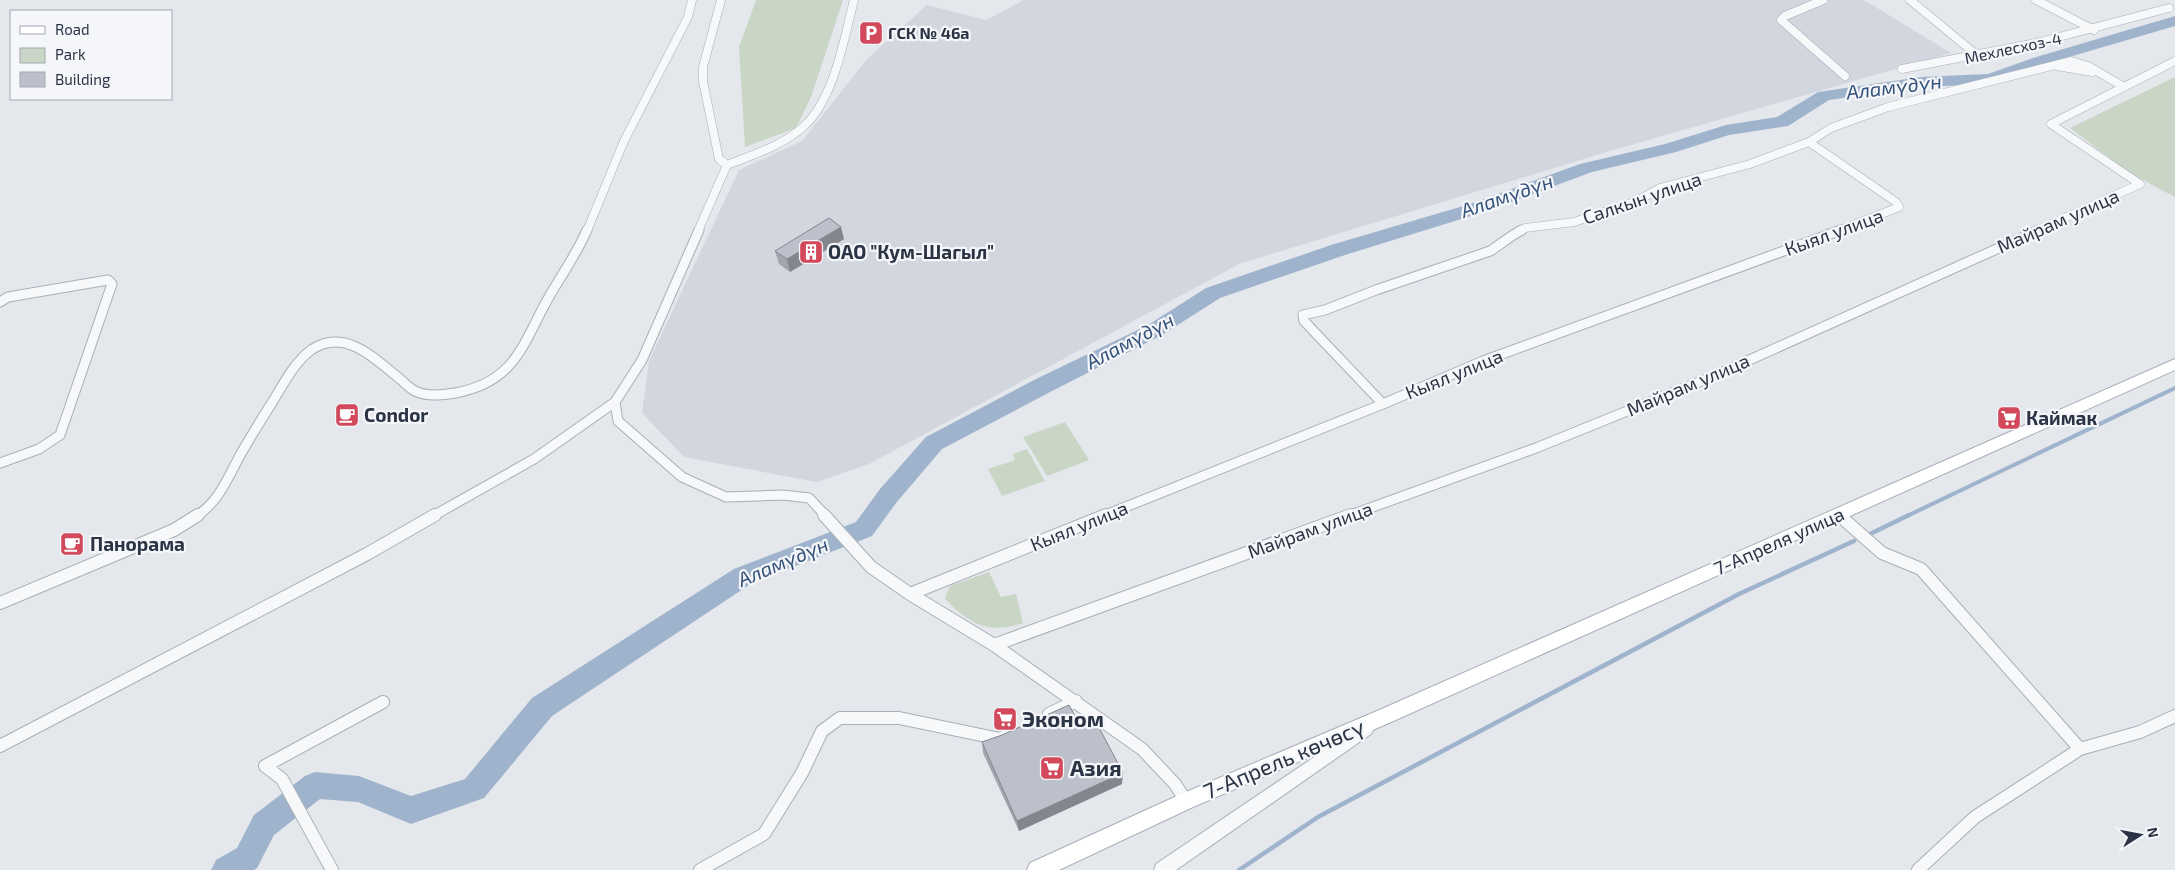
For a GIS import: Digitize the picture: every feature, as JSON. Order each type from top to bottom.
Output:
[{"type":"main road","name":"7-Апреля улица","points":[[1383,717],[2175,364]]},
{"type":"main road","name":"7-Апрель көчөсү","points":[[1186,801],[1383,717]]},
{"type":"main road","points":[[1036,870],[1186,801]]},
{"type":"street","points":[[0,603],[174,530],[202,513],[219,495],[244,448],[298,362],[310,350],[321,344],[348,342],[364,350],[414,390],[427,394],[464,392],[499,376],[518,358],[549,296],[580,247],[600,194],[624,141],[688,17],[692,0]]},
{"type":"street","points":[[721,0],[703,68],[703,81],[719,159],[727,165]]},
{"type":"street","points":[[0,746],[367,554],[534,459],[615,402],[642,360],[727,165],[780,143],[805,126],[826,96],[854,0]]},
{"type":"street","points":[[1823,0],[1785,16],[1781,20],[1845,76]]},
{"type":"street","points":[[1910,0],[1978,56]]},
{"type":"street","name":"Мехлесхоз-4","points":[[2036,0],[2094,30]]},
{"type":"street","name":"Мехлесхоз-4","points":[[1902,69],[1978,56],[2094,30],[2169,8]]},
{"type":"street","name":"Салкын улица","points":[[1383,404],[1304,321],[1303,315],[1326,310],[1376,290],[1490,251],[1503,243],[1509,236],[1525,228],[1574,222],[1637,201],[1660,188],[1750,164],[1809,142],[1831,128],[1888,107],[2071,61],[2080,62],[2124,87]]},
{"type":"street","name":"Майрам улица","points":[[994,645],[1536,448],[1716,375],[2140,184],[2051,124],[2175,61]]},
{"type":"street","name":"Кыял улица","points":[[910,594],[1383,404],[1483,361],[1899,207],[1896,202],[1809,142]]},
{"type":"street","points":[[0,302],[8,297],[108,280],[112,284],[60,435],[49,445],[30,454],[0,464]]},
{"type":"street","points":[[615,402],[618,421],[682,477],[726,497],[783,494],[810,498],[871,567],[910,594],[994,645],[1142,749],[1175,784],[1186,801]]},
{"type":"street","points":[[1838,514],[1882,553],[1921,570],[2080,749]]},
{"type":"street","points":[[1042,718],[1076,701]]},
{"type":"street","points":[[332,870],[307,828],[282,779],[265,766],[383,702]]},
{"type":"street","points":[[1918,870],[1975,817],[2080,749],[2140,732],[2175,716]]},
{"type":"street","points":[[1162,870],[1383,717]]},
{"type":"street","points":[[700,870],[764,834],[802,773],[822,731],[840,718],[899,718],[1000,739],[1017,730]]},
{"type":"shaded area","points":[[1024,0],[1864,0],[1951,53],[1610,151],[1239,264],[869,464],[817,482],[684,457],[642,413],[649,361],[739,170],[802,141],[868,58],[927,5],[986,20]]},
{"type":"green space","points":[[756,0],[843,0],[811,97],[796,128],[745,147],[739,47]]},
{"type":"green space","points":[[2175,77],[2175,197],[2128,172],[2070,128]]},
{"type":"green space","points":[[1065,422],[1089,460],[1047,476],[1023,437]]},
{"type":"green space","points":[[1027,449],[1045,481],[1002,496],[988,469],[1015,460],[1013,454]]},
{"type":"green space","points":[[989,572],[1001,597],[1016,594],[1023,623],[1000,628],[980,625],[971,621],[945,599],[950,586]]},
{"type":"building","points":[[829,218],[841,227],[787,259],[775,251]]},
{"type":"building","name":"Азия","points":[[1069,705],[1080,725],[1094,718],[1123,773],[1017,821],[982,742]]},
{"type":"waterway","name":"Аламүдүн","points":[[226,870],[247,858],[264,825],[315,785],[359,789],[411,810],[474,789],[542,707],[743,576],[864,529],[888,496],[934,443],[1044,385],[1155,330],[1213,293],[1338,250],[1477,208],[1586,168],[1670,148],[1726,130],[1782,122],[1824,96],[1921,82],[1990,79],[2039,61],[2175,21]]},
{"type":"waterway","points":[[1907,516],[2175,388]]},
{"type":"waterway","points":[[1868,535],[1909,515]]},
{"type":"waterway","points":[[1239,870],[1318,817],[1739,594],[1854,541]]},
{"type":"place","name":"ГСК № 46а","points":[[871,33]]},
{"type":"place","name":"ОАО \"Кум-Шагыл\"","points":[[811,252]]},
{"type":"place","name":"Condor","points":[[347,415]]},
{"type":"place","name":"Каймак","points":[[2009,418]]},
{"type":"place","name":"Панорама","points":[[72,544]]},
{"type":"place","name":"Эконом","points":[[1005,719]]},
{"type":"place","name":"Азия","points":[[1052,768]]}]
